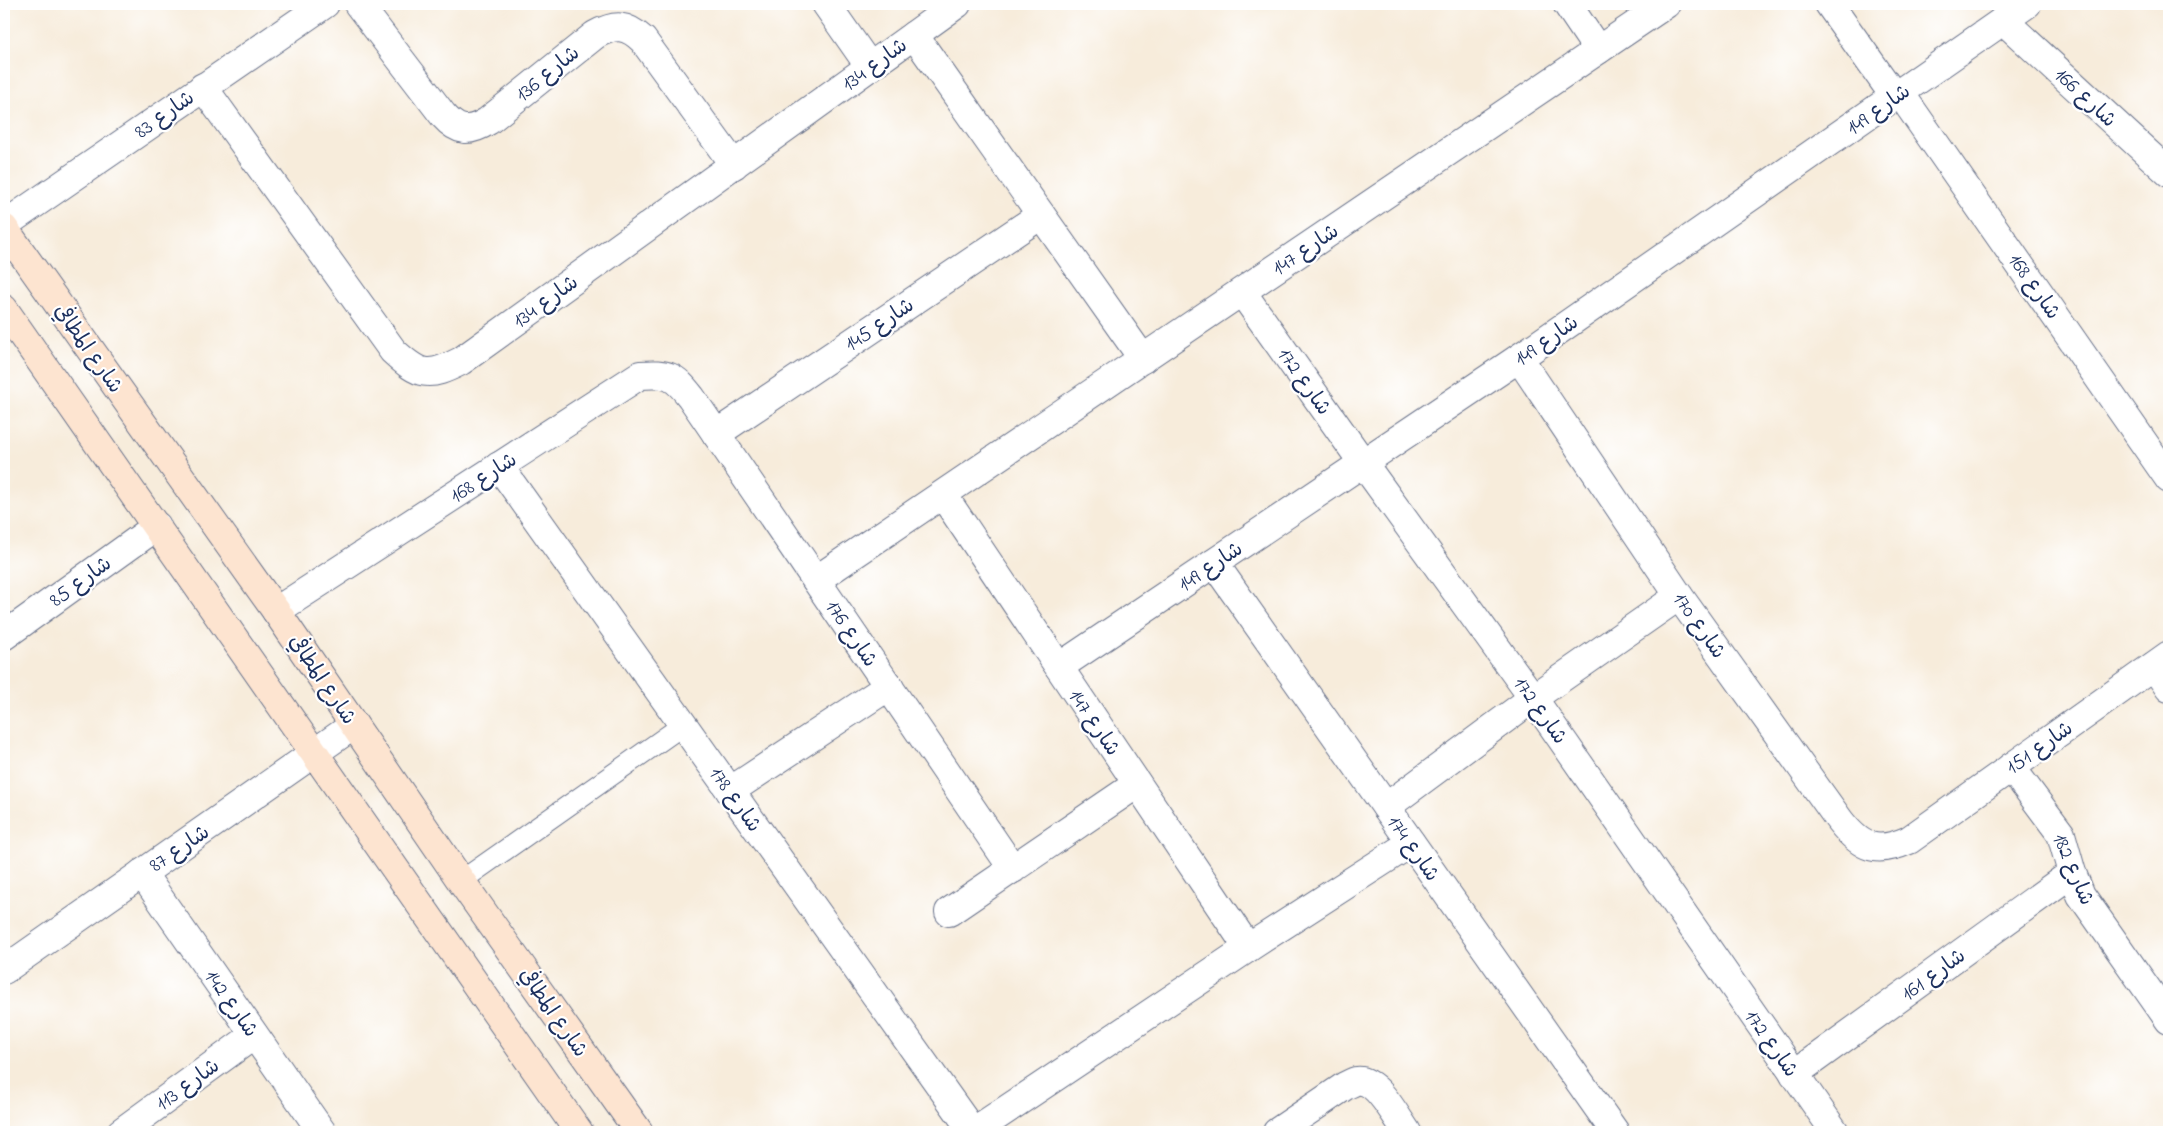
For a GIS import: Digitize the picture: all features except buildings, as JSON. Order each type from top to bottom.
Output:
[{"type":"street","name":"شارع 83","points":[[4,227],[324,4]]},
{"type":"street","name":"شارع 136","points":[[358,4],[442,116],[452,125],[464,130],[477,128],[606,28],[620,27],[633,31],[643,40],[734,165]]},
{"type":"street","points":[[826,4],[870,67]]},
{"type":"street","name":"شارع 134","points":[[203,87],[393,351],[412,369],[438,373],[462,361],[957,4]]},
{"type":"street","points":[[1566,4],[1598,50]]},
{"type":"street","name":"شارع 147","points":[[816,580],[1666,4]]},
{"type":"street","name":"شارع 168","points":[[1829,4],[1898,95],[2169,479]]},
{"type":"street","name":"شارع 149","points":[[1059,667],[1519,358],[2027,4]]},
{"type":"street","name":"شارع 166","points":[[2003,20],[2169,173]]},
{"type":"street","points":[[914,35],[1143,359]]},
{"type":"street","name":"شارع 145","points":[[716,434],[1041,215]]},
{"type":"street","name":"شارع المطافي","points":[[4,227],[276,611],[462,881],[639,1132]]},
{"type":"street","name":"شارع 172","points":[[1242,292],[1362,463],[1532,698],[1835,1132]]},
{"type":"street","points":[[4,309],[579,1132]]},
{"type":"street","name":"شارع 170","points":[[1519,358],[1679,596],[1853,838],[1871,847],[1891,848],[1909,840]]},
{"type":"street","name":"شارع 168","points":[[276,611],[640,375],[660,374],[678,381],[691,396]]},
{"type":"street","name":"شارع 176","points":[[691,396],[1013,869]]},
{"type":"street","name":"شارع 178","points":[[499,466],[973,1132]]},
{"type":"street","name":"شارع 147","points":[[943,495],[1248,948]]},
{"type":"street","name":"شارع 85","points":[[4,636],[157,526]]},
{"type":"street","name":"شارع 174","points":[[1214,563],[1615,1132]]},
{"type":"street","points":[[1386,807],[1532,698],[1679,596]]},
{"type":"street","points":[[2162,660],[2169,688]]},
{"type":"street","name":"شارع 151","points":[[1909,840],[2162,660]]},
{"type":"street","points":[[730,791],[889,686]]},
{"type":"street","name":"شارع 87","points":[[4,970],[354,725]]},
{"type":"street","name":"شارع 182","points":[[2011,767],[2061,834],[2072,873],[2093,914],[2169,1020]]},
{"type":"street","points":[[949,912],[1137,784]]},
{"type":"street","points":[[973,1132],[1248,948],[1411,843]]},
{"type":"street","name":"شارع 142","points":[[142,873],[322,1132]]},
{"type":"street","name":"شارع 161","points":[[1794,1074],[2072,873]]},
{"type":"street","name":"شارع 113","points":[[120,1132],[254,1035]]},
{"type":"street","points":[[1277,1132],[1358,1080],[1370,1083],[1379,1092],[1399,1130]]},
{"type":"lane","points":[[462,881],[683,725]]}]
